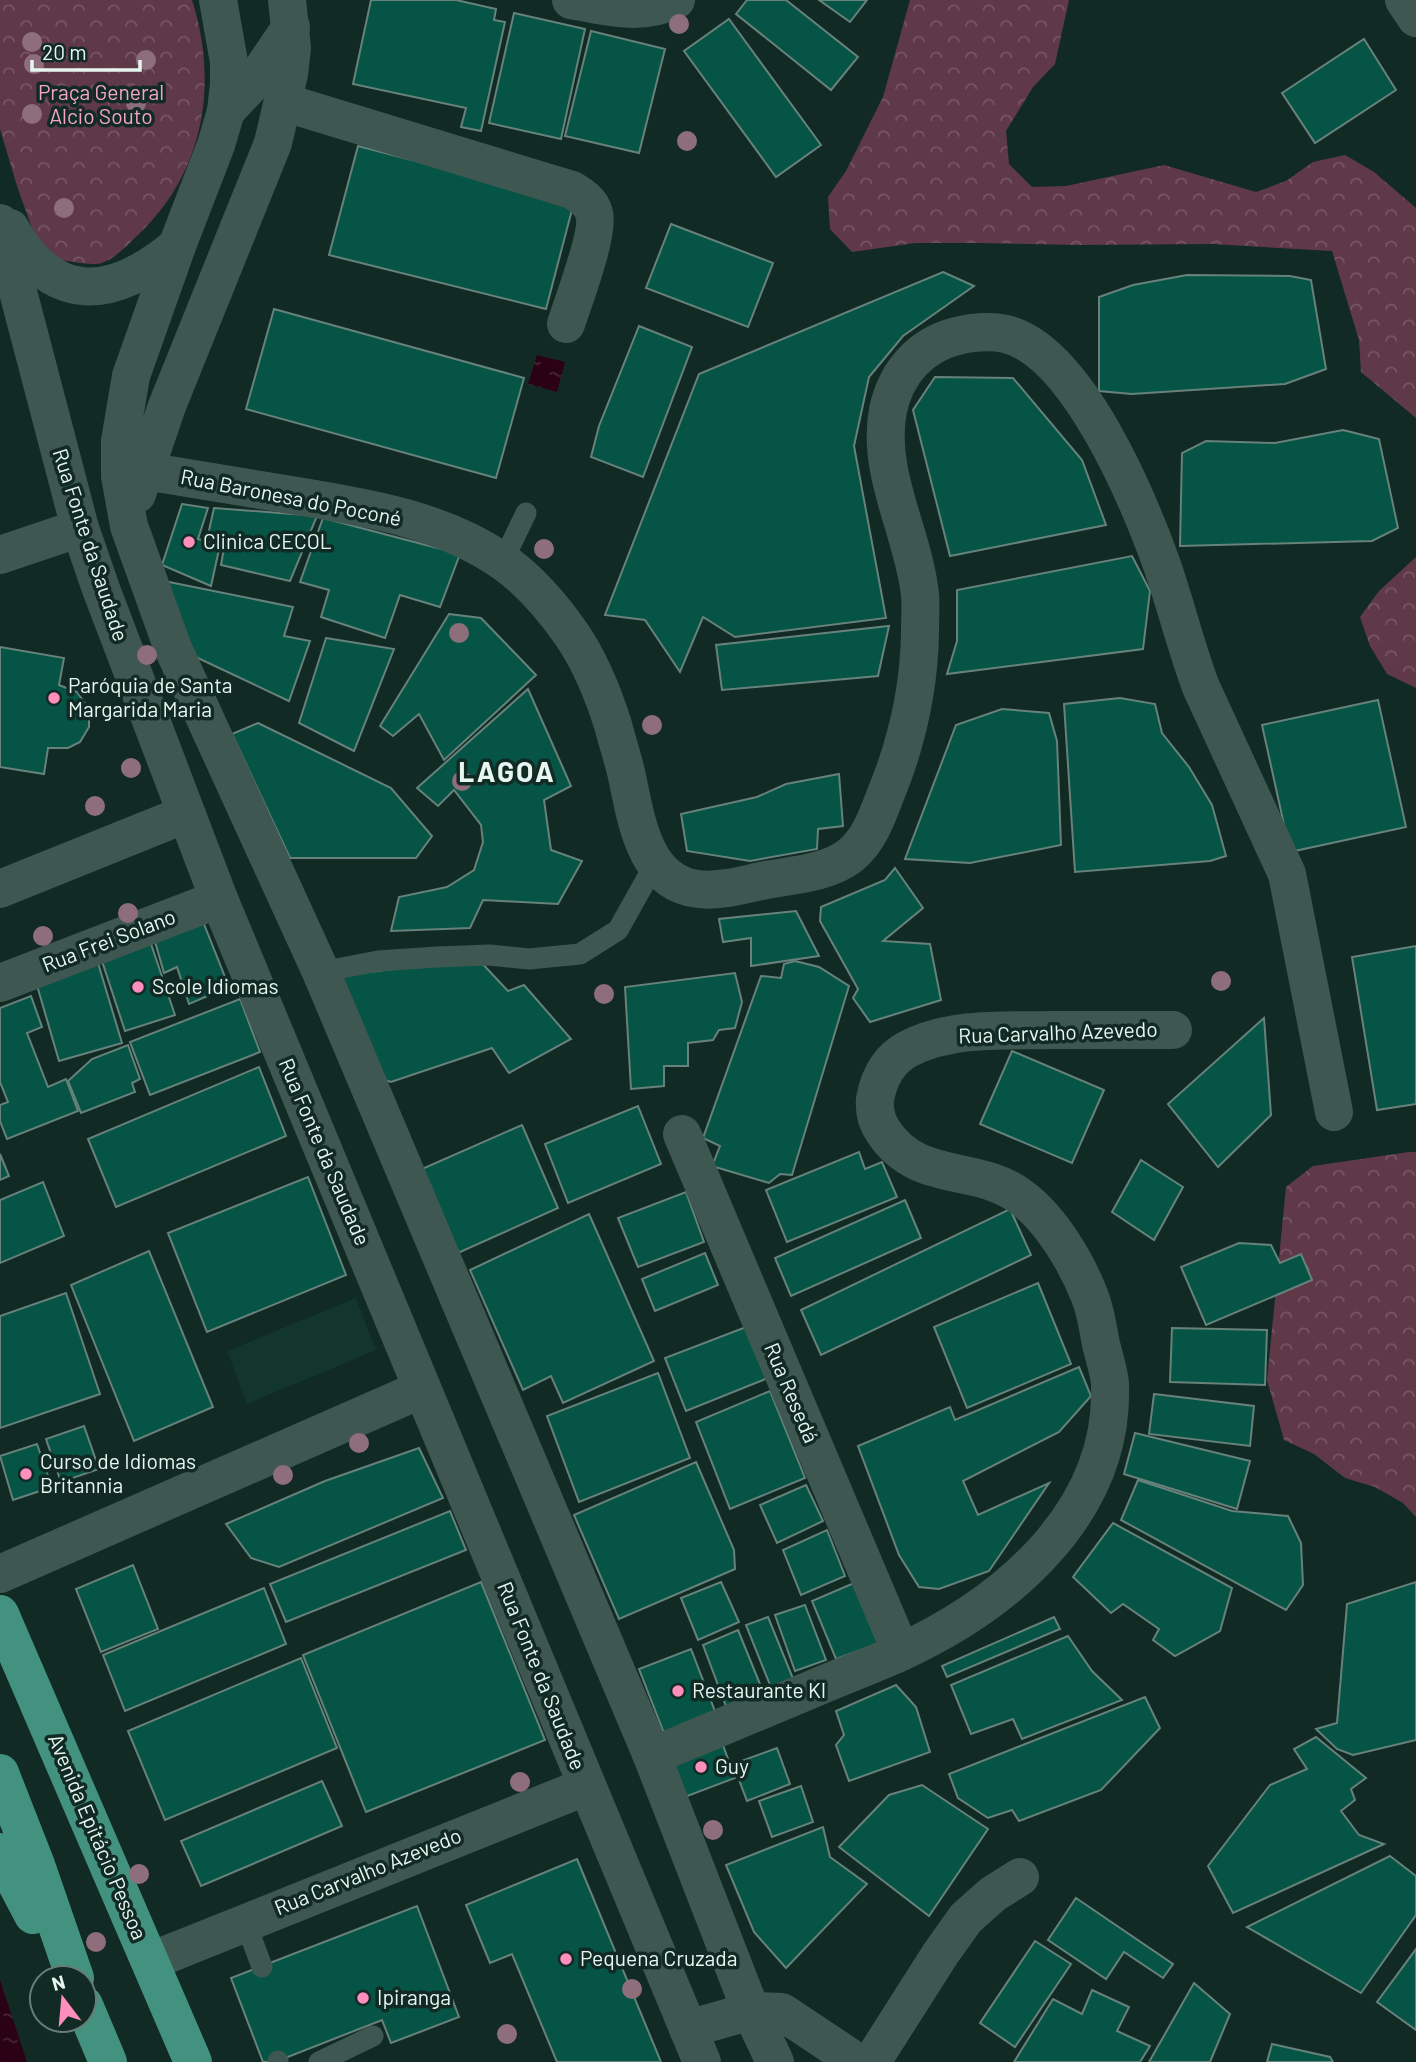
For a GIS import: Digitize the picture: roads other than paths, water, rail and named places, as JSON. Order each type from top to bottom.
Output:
[{"type":"highway","name":"Avenida Epitácio Pessoa","points":[[0,1614],[193,2062]]},
{"type":"highway","points":[[0,1773],[70,1964]]},
{"type":"highway","points":[[0,1852],[60,1964]]},
{"type":"highway","points":[[96,2034],[108,2062]]},
{"type":"street","name":"Rua Fonte da Saudade","points":[[218,0],[229,62],[226,111],[131,376],[120,440],[120,475],[128,526],[172,646],[321,972],[652,1756],[751,2011],[775,2062]]},
{"type":"street","points":[[570,0],[621,10],[643,10],[676,0]]},
{"type":"street","points":[[1404,0],[1416,18]]},
{"type":"street","name":"Rua Fonte da Saudade","points":[[128,526],[167,406],[273,143],[289,75],[289,13]]},
{"type":"street","points":[[226,111],[255,80],[289,13]]},
{"type":"street","points":[[283,102],[572,190],[587,200],[595,215],[594,235],[566,324]]},
{"type":"street","points":[[0,211],[37,267],[51,277],[86,287],[125,279],[148,268],[177,246]]},
{"type":"street","name":"Rua Fonte da Saudade","points":[[2,243],[80,528],[186,814],[695,2045]]},
{"type":"street","name":"Rua Baronesa do Poconé","points":[[145,471],[357,506],[430,526],[470,542],[503,562],[526,580],[548,605],[569,630],[589,662],[614,728],[643,841],[655,864],[680,884],[698,889],[718,889],[814,871],[839,863],[860,846],[872,828],[902,751],[915,697],[919,662],[920,594],[890,474],[885,443],[892,393],[915,356],[931,345],[955,336],[981,332],[1005,334],[1023,341],[1056,366],[1078,394],[1128,480],[1163,569],[1191,660],[1287,874],[1334,1112]]},
{"type":"street","points":[[0,555],[80,528]]},
{"type":"street","points":[[0,888],[186,814]]},
{"type":"street","name":"Rua Frei Solano","points":[[0,983],[219,899]]},
{"type":"street","name":"Rua Carvalho Azevedo","points":[[652,1756],[901,1652],[960,1620],[1017,1578],[1066,1526],[1096,1473],[1109,1416],[1110,1380],[1091,1298],[1057,1234],[1040,1213],[1020,1196],[997,1182],[924,1166],[893,1146],[878,1123],[874,1104],[877,1088],[888,1065],[906,1050],[934,1039],[994,1031],[1173,1030]]},
{"type":"street","name":"Rua Resedá","points":[[682,1134],[901,1652]]},
{"type":"street","points":[[0,1574],[422,1389]]},
{"type":"street","name":"Rua Carvalho Azevedo","points":[[151,1961],[586,1786]]},
{"type":"street","points":[[695,2045],[751,2011],[782,2012],[867,2058],[966,1918],[1020,1877]]},
{"type":"lane","points":[[503,562],[526,513]]},
{"type":"lane","points":[[321,972],[378,961],[489,956],[529,959],[580,954],[618,930],[655,864]]},
{"type":"lane","points":[[245,1921],[262,1967]]},
{"type":"lane","points":[[319,2062],[373,2036]]},
{"type":"water","points":[[537,355],[565,362],[557,392],[528,384]]},
{"type":"water","points":[[0,1980],[27,2062],[0,2062]]},
{"type":"place","name":"Clinica CECOL","points":[[189,542]]},
{"type":"place","name":"Paróquia de Santa Margarida Maria","points":[[54,698]]},
{"type":"place","name":"Scole Idiomas","points":[[138,987]]},
{"type":"place","name":"Curso de Idiomas Britannia","points":[[26,1474]]},
{"type":"place","name":"Restaurante KI","points":[[678,1691]]},
{"type":"place","name":"Guy","points":[[701,1767]]},
{"type":"place","name":"Pequena Cruzada","points":[[566,1959]]},
{"type":"place","name":"Ipiranga","points":[[363,1998]]},
{"type":"district","name":"LAGOA","points":[[507,772]]},
{"type":"park label","name":"Praça General Alcio Souto","points":[[101,105]]}]
